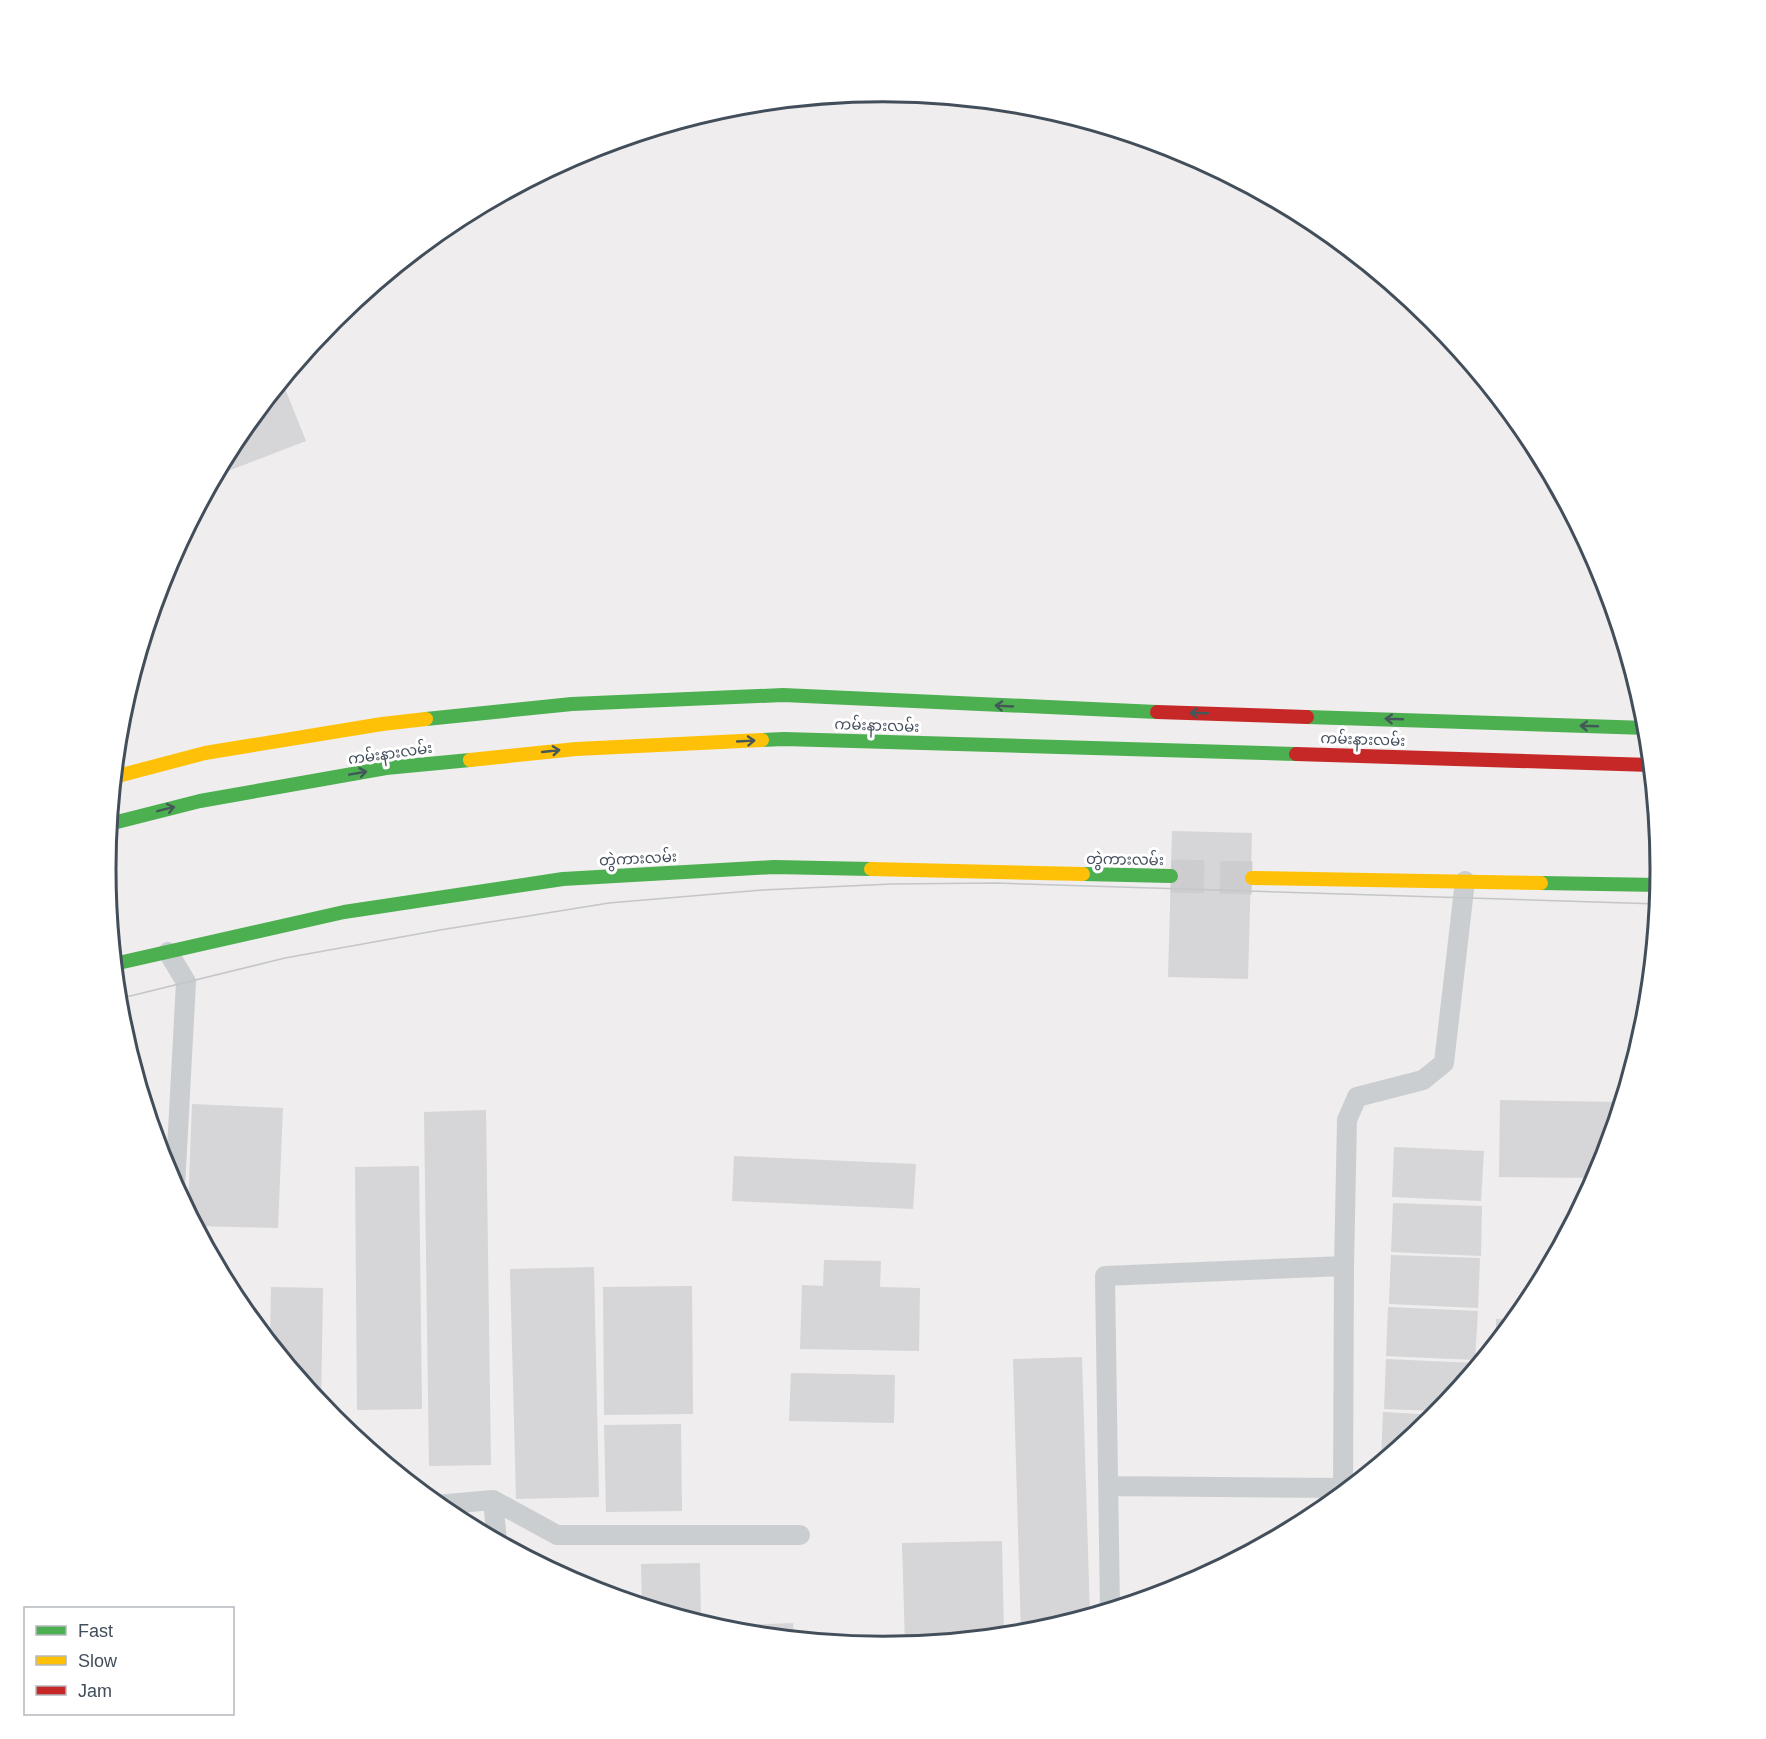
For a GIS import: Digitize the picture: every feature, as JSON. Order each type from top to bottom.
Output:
[{"type":"main road","name":"ကမ်းနားလမ်း","points":[[121,776],[382,724],[572,704],[783,695],[1046,708],[1637,728]]},
{"type":"main road","points":[[1223,742],[1224,714]]},
{"type":"main road","name":"ကမ်းနားလမ်း","points":[[117,822],[201,795],[386,768],[588,748],[784,739],[1223,742],[1643,765]]},
{"type":"main road","name":"တွဲကားလမ်း","points":[[121,962],[344,912],[563,879],[774,867],[1171,876]]},
{"type":"main road","points":[[1252,878],[1650,885]]},
{"type":"lane","points":[[1343,1483],[1347,1120],[1357,1096],[1423,1080],[1444,1063],[1465,881]]},
{"type":"lane","points":[[168,952],[186,982],[176,1167]]},
{"type":"lane","points":[[1110,1602],[1104,1276],[1344,1266]]},
{"type":"lane","points":[[1108,1486],[1333,1491]]},
{"type":"lane","points":[[450,1503],[493,1500],[557,1535],[800,1535]]},
{"type":"lane","points":[[493,1500],[496,1532]]},
{"type":"building","points":[[285,389],[306,441],[227,471]]},
{"type":"building","points":[[1172,831],[1252,833],[1248,979],[1168,977]]},
{"type":"building","points":[[1500,1100],[1614,1102],[1585,1178],[1499,1177]]},
{"type":"building","points":[[192,1104],[283,1108],[278,1228],[204,1226],[189,1195]]},
{"type":"building","points":[[486,1110],[491,1465],[429,1466],[424,1112]]},
{"type":"building","points":[[1394,1147],[1484,1151],[1481,1201],[1392,1197]]},
{"type":"building","points":[[734,1156],[916,1164],[913,1209],[732,1201]]},
{"type":"building","points":[[419,1166],[422,1409],[357,1410],[355,1167]]},
{"type":"building","points":[[1393,1203],[1482,1206],[1481,1256],[1391,1252]]},
{"type":"building","points":[[1391,1255],[1480,1258],[1478,1308],[1389,1304]]},
{"type":"building","points":[[824,1260],[881,1261],[880,1287],[920,1288],[919,1351],[800,1349],[802,1285],[823,1286]]},
{"type":"building","points":[[594,1267],[599,1497],[516,1499],[510,1269]]},
{"type":"building","points":[[692,1286],[693,1414],[604,1415],[603,1287]]},
{"type":"building","points":[[271,1287],[323,1288],[321,1392],[306,1376],[270,1332]]},
{"type":"building","points":[[1388,1307],[1478,1311],[1473,1360],[1386,1356]]},
{"type":"building","points":[[1496,1319],[1505,1319],[1496,1331]]},
{"type":"building","points":[[1082,1357],[1090,1609],[1021,1624],[1013,1359]]},
{"type":"building","points":[[1386,1359],[1471,1363],[1427,1411],[1384,1409]]},
{"type":"building","points":[[791,1373],[895,1375],[894,1423],[789,1421]]},
{"type":"building","points":[[1383,1412],[1424,1414],[1389,1447],[1381,1453]]},
{"type":"building","points":[[681,1424],[682,1511],[606,1512],[604,1425]]},
{"type":"building","points":[[1002,1541],[1004,1627],[905,1636],[902,1543]]},
{"type":"building","points":[[700,1563],[701,1615],[642,1598],[641,1564]]},
{"type":"building","points":[[793,1623],[794,1631],[783,1630],[749,1625]]},
{"type":"tunnel","points":[[1171,876],[1252,878]]},
{"type":"tram line","points":[[126,997],[285,958],[440,930],[609,903],[762,890],[892,884],[996,883],[1649,904]]},
{"type":"traffic: fast","points":[[426,719],[572,704],[783,695],[1157,712]]},
{"type":"traffic: fast","points":[[1307,717],[1637,728]]},
{"type":"traffic: fast","points":[[762,740],[1296,754]]},
{"type":"traffic: fast","points":[[117,822],[200,801],[386,768],[470,760]]},
{"type":"traffic: fast","points":[[121,962],[344,912],[563,879],[774,867],[871,869]]},
{"type":"traffic: fast","points":[[1083,874],[1171,876]]},
{"type":"traffic: fast","points":[[1541,883],[1650,885]]},
{"type":"traffic: slow","points":[[121,775],[205,753],[426,719]]},
{"type":"traffic: slow","points":[[470,760],[576,749],[762,740]]},
{"type":"traffic: slow","points":[[871,869],[1083,874]]},
{"type":"traffic: slow","points":[[1252,878],[1541,883]]},
{"type":"traffic: jam","points":[[1157,712],[1307,717]]},
{"type":"traffic: jam","points":[[1296,754],[1643,765]]}]
